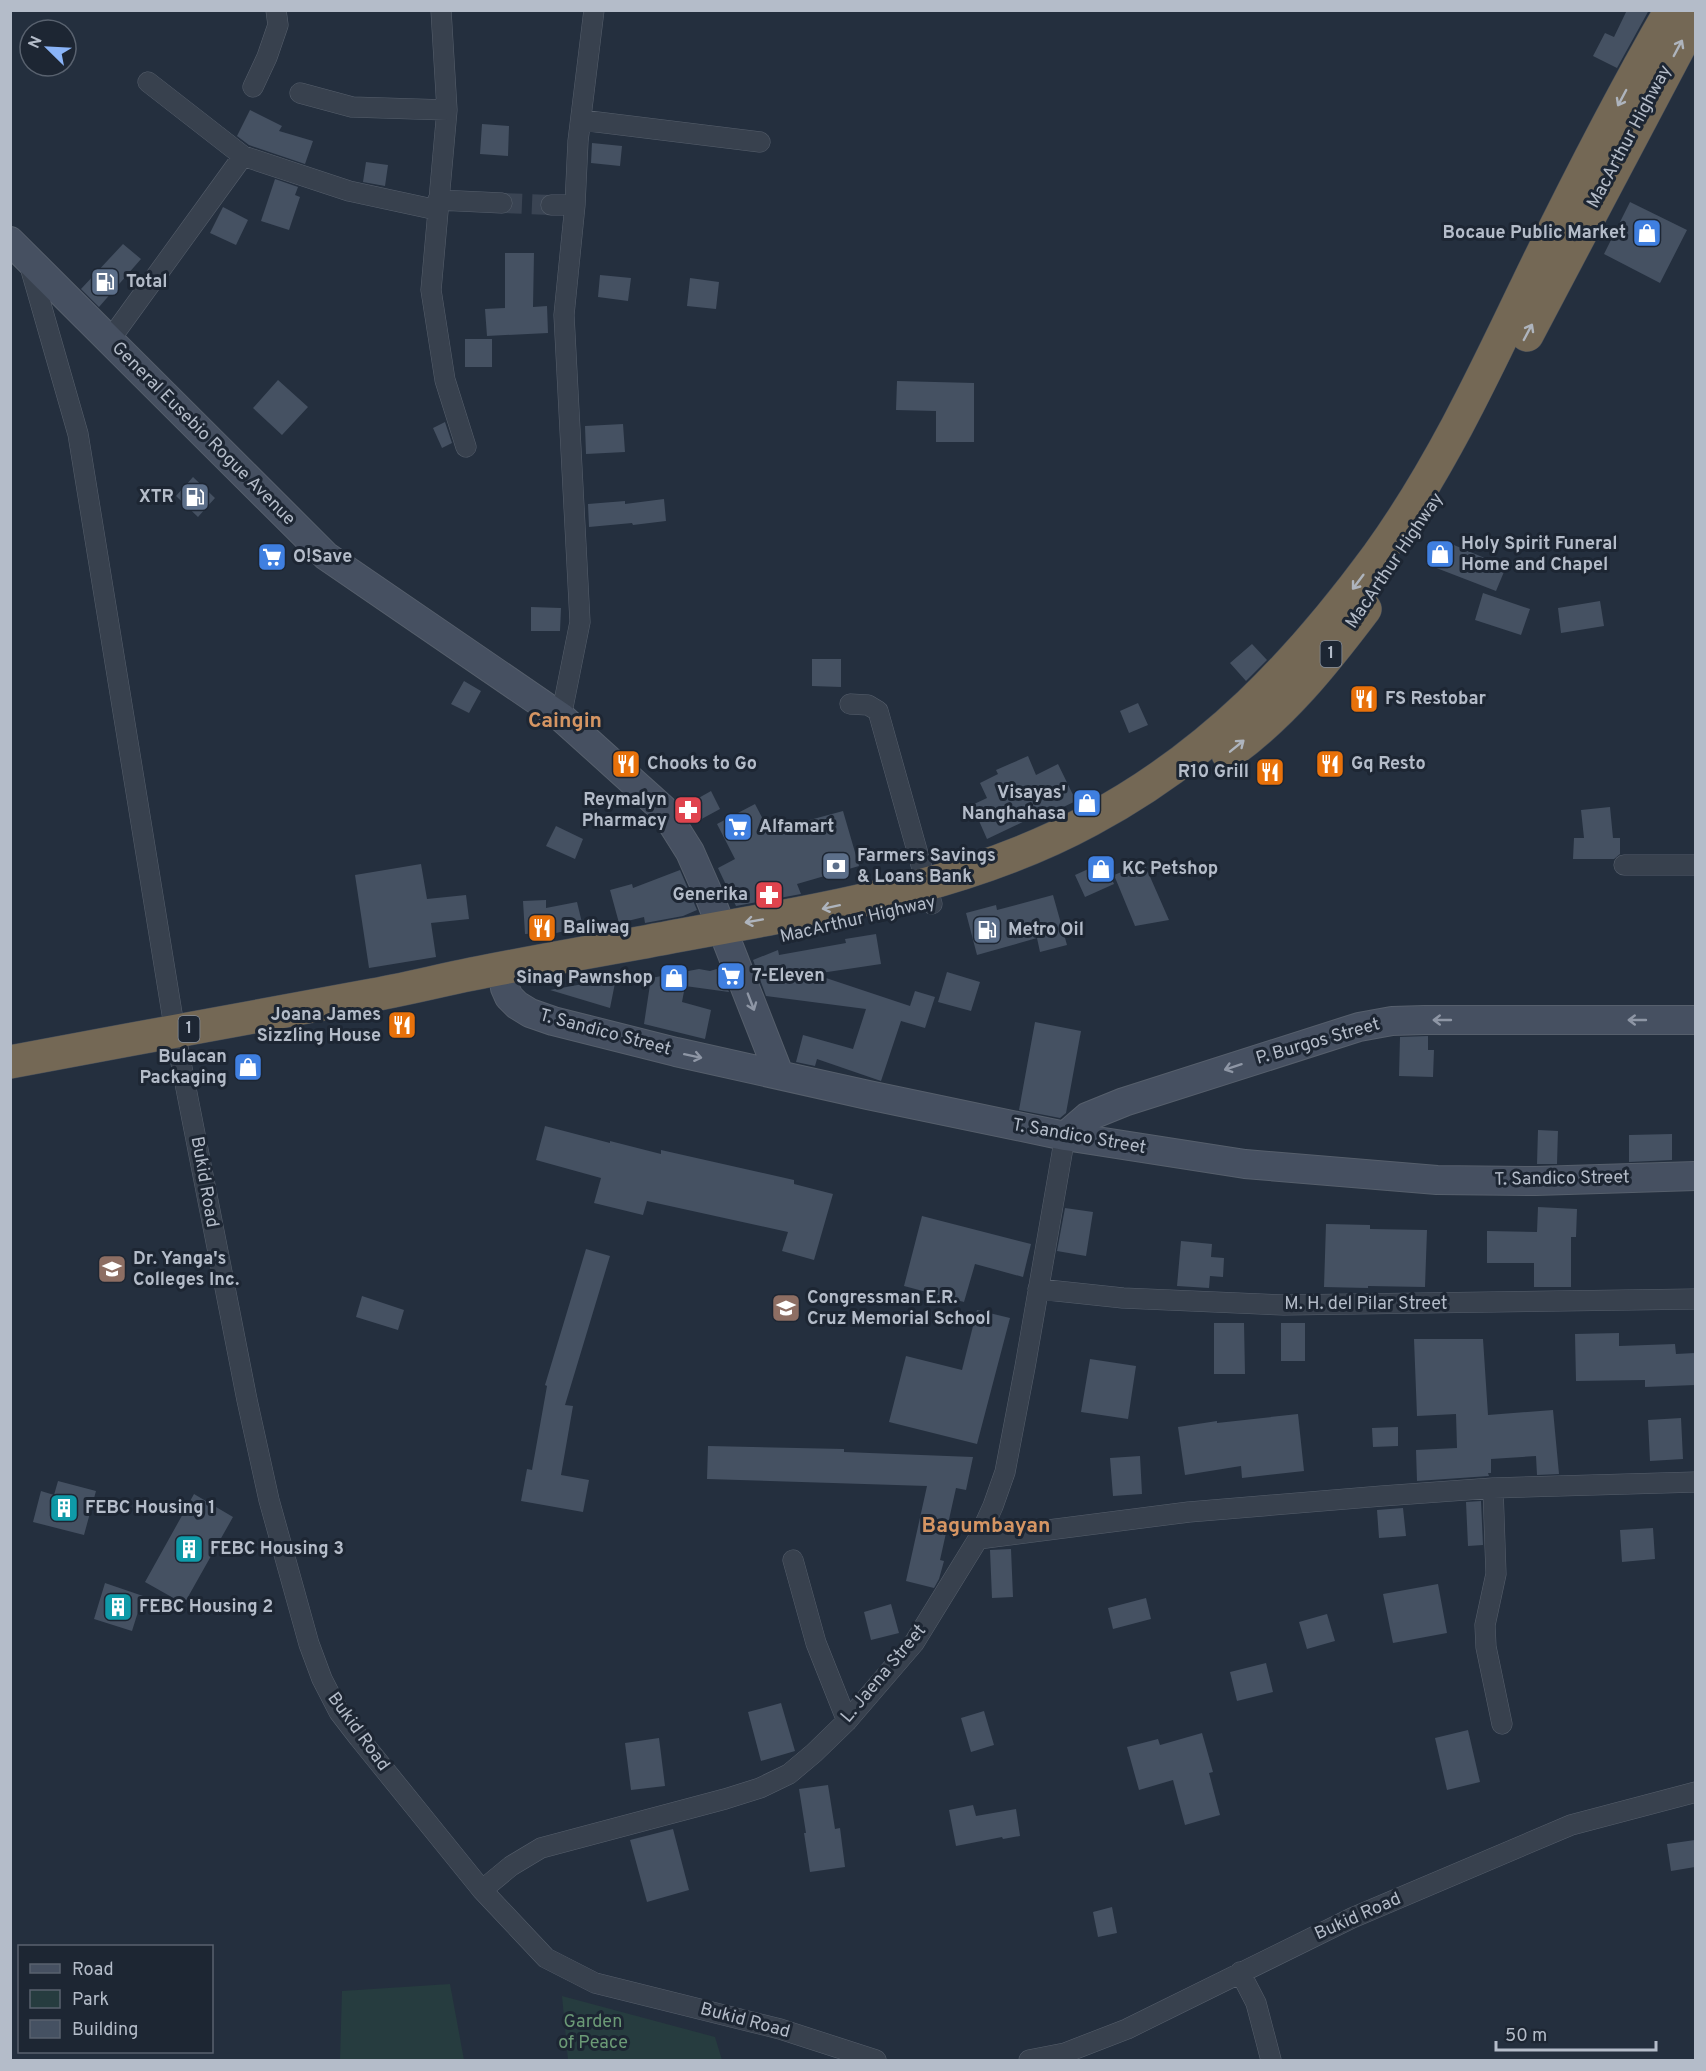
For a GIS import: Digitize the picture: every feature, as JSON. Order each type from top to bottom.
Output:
[{"type":"highway","name":"MacArthur Highway","points":[[929,894],[1041,845],[1092,819],[1176,766],[1221,732],[1257,699],[1324,626],[1382,549],[1460,419],[1579,180],[1671,10]]},
{"type":"highway","name":"MacArthur Highway","points":[[10,1062],[177,1040],[220,1022],[368,996],[428,1002],[504,978],[726,937],[853,902],[997,884],[1068,854],[1139,815],[1232,751],[1274,716],[1335,648],[1379,590],[1404,554],[1470,443],[1695,15]]},
{"type":"main road","name":"General Eusebio Rogue Avenue","points":[[19,251],[326,556],[561,717],[663,809],[690,852],[726,937],[778,1074]]},
{"type":"main road","name":"T. Sandico Street","points":[[504,978],[509,997],[517,1005],[530,1013],[553,1021],[676,1052],[946,1113],[1065,1136],[1245,1164],[1437,1180],[1536,1181],[1695,1176]]},
{"type":"main road","name":"P. Burgos Street","points":[[1065,1136],[1087,1117],[1124,1102],[1359,1027],[1392,1021],[1424,1020],[1695,1020]]},
{"type":"street","points":[[253,87],[278,25],[276,10]]},
{"type":"street","points":[[441,10],[447,110],[431,290],[445,380],[466,447]]},
{"type":"street","points":[[561,717],[580,622],[564,315],[581,120],[594,10]]},
{"type":"street","points":[[148,82],[243,156],[349,191],[438,205],[502,203]]},
{"type":"street","points":[[300,93],[352,107],[447,110]]},
{"type":"street","points":[[581,120],[760,142]]},
{"type":"street","points":[[109,341],[243,156]]},
{"type":"street","points":[[551,205],[575,205]]},
{"type":"street","name":"Bukid Road","points":[[19,251],[54,346],[80,446],[177,1040],[247,1400],[269,1500],[309,1644],[322,1679],[339,1712],[482,1890],[546,1958],[595,1983],[780,2029],[876,2061]]},
{"type":"street","points":[[850,704],[868,705],[878,711],[929,894]]},
{"type":"street","points":[[1624,865],[1695,865]]},
{"type":"street","name":"L. Jaena Street","points":[[482,1890],[511,1866],[541,1848],[725,1799],[760,1788],[789,1774],[847,1721],[914,1643],[978,1539],[1005,1472],[1024,1378],[1065,1136]]},
{"type":"street","name":"M. H. del Pilar Street","points":[[1038,1289],[1123,1298],[1284,1305],[1695,1299]]},
{"type":"street","points":[[978,1539],[1189,1512],[1493,1488],[1695,1482]]},
{"type":"street","points":[[1493,1488],[1496,1574],[1485,1626],[1486,1647],[1502,1724]]},
{"type":"street","points":[[793,1560],[816,1643],[847,1721]]},
{"type":"street","name":"Bukid Road","points":[[1029,2061],[1065,2053],[1127,2029],[1352,1918],[1571,1826],[1695,1792]]},
{"type":"street","points":[[1240,1972],[1256,2003],[1271,2061]]},
{"type":"green space","points":[[450,1984],[464,2060],[340,2060],[342,1991]]},
{"type":"green space","name":"Garden of Peace","points":[[562,1996],[715,2037],[722,2060],[568,2060]]},
{"type":"building","points":[[1627,10],[1649,10],[1617,68],[1593,56],[1605,33],[1614,37]]},
{"type":"building","points":[[250,110],[282,126],[279,131],[313,141],[305,164],[249,145],[237,136]]},
{"type":"building","points":[[482,124],[509,126],[508,156],[480,154]]},
{"type":"building","points":[[592,143],[622,146],[620,166],[591,163]]},
{"type":"building","points":[[366,162],[388,165],[385,186],[363,182]]},
{"type":"building","points":[[275,179],[298,187],[295,195],[300,197],[289,230],[261,221]]},
{"type":"building","points":[[1630,202],[1687,230],[1660,283],[1604,254]]},
{"type":"building","points":[[223,207],[248,220],[236,245],[210,233]]},
{"type":"building","name":"Total","points":[[123,244],[141,259],[99,307],[81,289]]},
{"type":"building","points":[[505,253],[534,253],[533,307],[547,306],[548,333],[487,336],[485,309],[505,308]]},
{"type":"building","points":[[600,275],[631,278],[628,301],[598,297]]},
{"type":"building","points":[[690,278],[719,282],[716,309],[687,306]]},
{"type":"building","points":[[465,339],[492,339],[492,367],[465,367]]},
{"type":"building","points":[[278,380],[308,407],[282,435],[253,408]]},
{"type":"building","points":[[897,381],[974,383],[974,442],[936,442],[936,411],[896,410]]},
{"type":"building","points":[[445,422],[452,443],[442,448],[433,428]]},
{"type":"building","points":[[623,424],[625,452],[586,454],[585,426]]},
{"type":"building","name":"XTR","points":[[193,477],[215,498],[198,517],[176,496]]},
{"type":"building","points":[[664,499],[666,521],[589,527],[588,504],[625,501],[625,504]]},
{"type":"building","points":[[1442,540],[1506,567],[1496,591],[1426,564]]},
{"type":"building","points":[[1483,593],[1530,609],[1521,635],[1475,620]]},
{"type":"building","points":[[1600,601],[1604,626],[1561,633],[1558,608]]},
{"type":"building","points":[[531,607],[561,608],[560,631],[531,631]]},
{"type":"building","points":[[1252,644],[1267,660],[1246,681],[1230,663]]},
{"type":"building","points":[[812,659],[841,659],[841,687],[812,686]]},
{"type":"building","points":[[464,681],[481,691],[469,713],[451,704]]},
{"type":"building","points":[[1138,703],[1148,725],[1129,733],[1120,711]]},
{"type":"building","points":[[1028,756],[1036,775],[1058,764],[1076,801],[1057,810],[1048,812],[1046,809],[1031,815],[1031,818],[987,839],[972,805],[987,798],[980,783],[998,774],[996,770]]},
{"type":"building","points":[[711,791],[720,809],[696,822],[688,804]]},
{"type":"building","points":[[755,804],[769,831],[843,811],[859,866],[797,884],[801,894],[736,906],[718,868],[735,859],[717,824]]},
{"type":"building","points":[[1610,807],[1613,838],[1620,838],[1620,854],[1614,859],[1573,859],[1574,838],[1584,838],[1581,810]]},
{"type":"building","points":[[556,826],[583,839],[575,859],[546,846]]},
{"type":"building","points":[[1104,862],[1114,884],[1085,897],[1075,875]]},
{"type":"building","points":[[1144,863],[1169,920],[1135,926],[1114,875]]},
{"type":"building","points":[[421,864],[427,899],[466,895],[469,919],[431,923],[436,957],[369,968],[355,875]]},
{"type":"building","points":[[680,870],[697,910],[683,916],[645,923],[644,917],[619,923],[610,890],[632,884],[633,888]]},
{"type":"building","points":[[1053,895],[1067,945],[1040,952],[1037,938],[977,955],[966,913],[996,905],[997,910]]},
{"type":"building","points":[[546,900],[546,908],[577,902],[583,927],[556,933],[525,934],[523,901]]},
{"type":"building","points":[[876,934],[881,964],[814,974],[910,1006],[915,991],[935,997],[925,1028],[901,1021],[881,1081],[817,1059],[815,1066],[796,1062],[803,1035],[853,1049],[866,1009],[766,996],[753,960],[778,950],[779,955],[846,943],[845,939]]},
{"type":"building","points":[[720,968],[729,992],[685,986],[682,1002],[711,1010],[705,1039],[644,1024],[651,978],[699,969],[710,971]]},
{"type":"building","points":[[947,972],[980,982],[971,1011],[938,1002]]},
{"type":"building","points":[[616,978],[610,1008],[550,990]]},
{"type":"building","points":[[1035,1022],[1081,1031],[1066,1113],[1060,1118],[1019,1110]]},
{"type":"building","points":[[1428,1036],[1428,1050],[1434,1050],[1433,1077],[1399,1076],[1400,1037]]},
{"type":"building","points":[[545,1126],[610,1143],[610,1141],[661,1154],[661,1150],[794,1180],[794,1184],[833,1194],[814,1260],[782,1251],[788,1232],[647,1201],[643,1215],[594,1203],[601,1178],[536,1160]]},
{"type":"building","points":[[1538,1130],[1558,1131],[1557,1164],[1537,1164]]},
{"type":"building","points":[[1672,1134],[1672,1160],[1629,1162],[1629,1135]]},
{"type":"building","points":[[1538,1207],[1577,1209],[1576,1237],[1571,1237],[1571,1287],[1534,1287],[1534,1263],[1487,1263],[1487,1231],[1537,1232]]},
{"type":"building","points":[[1065,1208],[1093,1212],[1086,1256],[1057,1251]]},
{"type":"building","points":[[922,1216],[1031,1244],[1023,1277],[975,1264],[964,1302],[904,1286]]},
{"type":"building","points":[[1326,1224],[1370,1225],[1370,1229],[1427,1230],[1425,1287],[1324,1287]]},
{"type":"building","points":[[1181,1241],[1212,1244],[1211,1257],[1224,1258],[1223,1277],[1210,1276],[1209,1288],[1177,1286]]},
{"type":"building","points":[[586,1249],[610,1256],[565,1405],[573,1406],[561,1475],[589,1480],[583,1512],[521,1501],[527,1469],[532,1470],[547,1386],[545,1385]]},
{"type":"building","points":[[362,1296],[404,1310],[398,1330],[356,1317]]},
{"type":"building","points":[[977,1310],[1010,1318],[977,1444],[889,1422],[906,1356],[962,1370]]},
{"type":"building","points":[[1214,1323],[1244,1323],[1245,1374],[1214,1374]]},
{"type":"building","points":[[1281,1323],[1305,1323],[1305,1361],[1281,1361]]},
{"type":"building","points":[[1619,1333],[1619,1346],[1675,1344],[1676,1354],[1695,1353],[1695,1385],[1645,1387],[1645,1380],[1576,1381],[1575,1334]]},
{"type":"building","points":[[1414,1339],[1483,1339],[1488,1415],[1553,1410],[1559,1474],[1537,1475],[1536,1456],[1491,1459],[1489,1476],[1417,1481],[1416,1450],[1457,1448],[1456,1414],[1417,1416]]},
{"type":"building","points":[[1090,1359],[1136,1366],[1128,1419],[1081,1412]]},
{"type":"building","points":[[1298,1414],[1304,1471],[1242,1478],[1241,1466],[1185,1475],[1178,1427]]},
{"type":"building","points":[[1681,1418],[1683,1459],[1650,1461],[1648,1420]]},
{"type":"building","points":[[1398,1427],[1398,1446],[1373,1447],[1372,1428]]},
{"type":"building","points":[[708,1446],[844,1449],[844,1452],[973,1457],[966,1490],[956,1488],[940,1560],[944,1561],[934,1588],[906,1581],[927,1486],[707,1479]]},
{"type":"building","points":[[1140,1456],[1142,1494],[1113,1496],[1110,1458]]},
{"type":"building","name":"FEBC Housing 1","points":[[58,1481],[96,1491],[84,1535],[33,1522],[41,1491],[54,1495]]},
{"type":"building","name":"FEBC Housing 3","points":[[194,1494],[233,1517],[184,1604],[145,1582]]},
{"type":"building","points":[[1481,1501],[1483,1545],[1468,1546],[1466,1502]]},
{"type":"building","points":[[1403,1508],[1406,1536],[1379,1538],[1377,1510]]},
{"type":"building","points":[[1653,1528],[1655,1559],[1622,1562],[1620,1530]]},
{"type":"building","points":[[1011,1549],[1013,1597],[992,1598],[990,1550]]},
{"type":"building","name":"FEBC Housing 2","points":[[105,1583],[143,1596],[132,1631],[94,1619]]},
{"type":"building","points":[[1438,1584],[1447,1633],[1393,1643],[1383,1594]]},
{"type":"building","points":[[1146,1598],[1151,1619],[1113,1629],[1108,1608]]},
{"type":"building","points":[[891,1604],[899,1633],[871,1640],[864,1612]]},
{"type":"building","points":[[1327,1614],[1335,1641],[1307,1649],[1299,1622]]},
{"type":"building","points":[[1266,1663],[1273,1692],[1237,1701],[1230,1672]]},
{"type":"building","points":[[781,1703],[795,1751],[761,1761],[748,1712]]},
{"type":"building","points":[[984,1711],[994,1745],[971,1752],[961,1718]]},
{"type":"building","points":[[1468,1730],[1480,1782],[1447,1790],[1435,1738]]},
{"type":"building","points":[[1202,1733],[1213,1772],[1209,1773],[1220,1815],[1185,1825],[1173,1780],[1139,1790],[1127,1747],[1158,1739],[1160,1745]]},
{"type":"building","points":[[659,1738],[665,1786],[631,1790],[625,1743]]},
{"type":"building","points":[[828,1785],[835,1829],[840,1828],[845,1867],[810,1872],[799,1789]]},
{"type":"building","points":[[973,1805],[976,1816],[1016,1809],[1020,1836],[956,1846],[949,1810]]},
{"type":"building","points":[[673,1829],[689,1890],[647,1902],[630,1840]]},
{"type":"building","points":[[1695,1840],[1695,1867],[1671,1871],[1667,1844]]},
{"type":"building","points":[[1112,1907],[1117,1933],[1098,1937],[1093,1912]]},
{"type":"tunnel","points":[[502,203],[551,205]]},
{"type":"place","name":"Bocaue Public Market","points":[[1647,233]]},
{"type":"place","name":"Total","points":[[105,282]]},
{"type":"place","name":"XTR","points":[[195,497]]},
{"type":"place","name":"Holy Spirit Funeral Home and Chapel","points":[[1440,554]]},
{"type":"place","name":"O!Save","points":[[272,557]]},
{"type":"place","name":"FS Restobar","points":[[1364,699]]},
{"type":"place","name":"Chooks to Go","points":[[626,764]]},
{"type":"place","name":"Gq Resto","points":[[1330,764]]},
{"type":"place","name":"R10 Grill","points":[[1270,772]]},
{"type":"place","name":"Visayas' Nanghahasa","points":[[1087,803]]},
{"type":"place","name":"Reymalyn Pharmacy","points":[[688,810]]},
{"type":"place","name":"Alfamart","points":[[738,827]]},
{"type":"place","name":"Farmers Savings & Loans Bank","points":[[836,866]]},
{"type":"place","name":"KC Petshop","points":[[1101,869]]},
{"type":"place","name":"Generika","points":[[769,895]]},
{"type":"place","name":"Baliwag","points":[[542,928]]},
{"type":"place","name":"Metro Oil","points":[[987,930]]},
{"type":"place","name":"7-Eleven","points":[[731,976]]},
{"type":"place","name":"Sinag Pawnshop","points":[[674,978]]},
{"type":"place","name":"Joana James Sizzling House","points":[[402,1025]]},
{"type":"place","name":"Bulacan Packaging","points":[[248,1067]]},
{"type":"place","name":"Dr. Yanga's Colleges Inc.","points":[[112,1269]]},
{"type":"place","name":"Congressman E.R. Cruz Memorial School","points":[[786,1308]]},
{"type":"place","name":"FEBC Housing 1","points":[[64,1508]]},
{"type":"place","name":"FEBC Housing 3","points":[[189,1549]]},
{"type":"place","name":"FEBC Housing 2","points":[[118,1607]]},
{"type":"district","name":"Caingin","points":[[565,721]]},
{"type":"district","name":"Bagumbayan","points":[[986,1526]]}]
